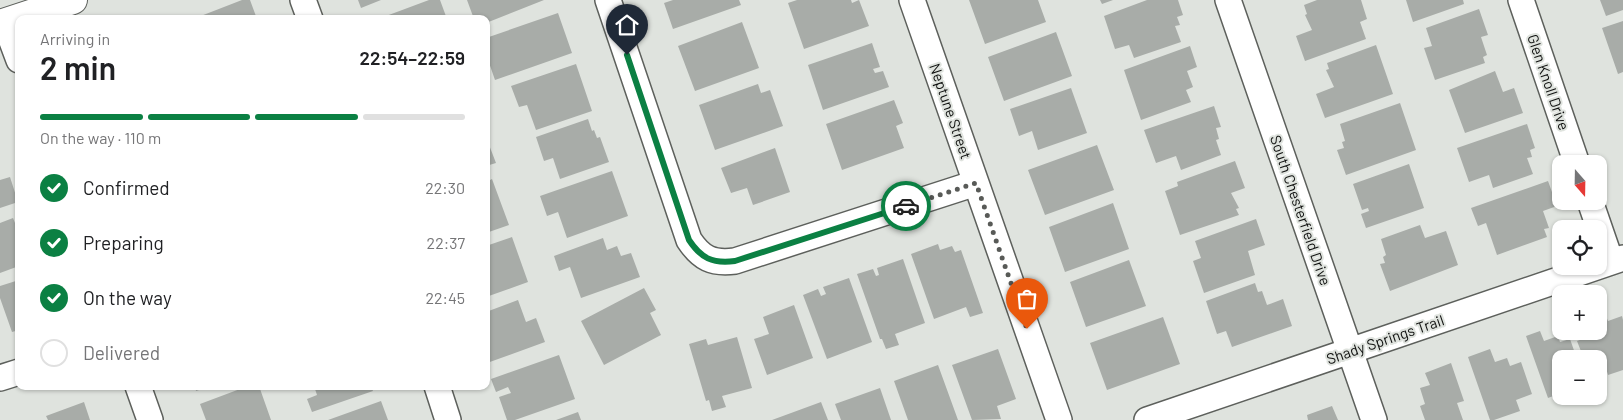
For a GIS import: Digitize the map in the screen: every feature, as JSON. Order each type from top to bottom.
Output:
[{"type":"main road","points":[[29,15],[73,0]]},
{"type":"main road","points":[[2,24],[15,20]]},
{"type":"street","points":[[303,0],[309,15]]},
{"type":"street","points":[[608,0],[689,240],[697,252],[707,260],[720,263],[735,261],[976,183]]},
{"type":"street","name":"Neptune Street","points":[[912,0],[1059,420]]},
{"type":"street","name":"South Chesterfield Drive","points":[[1228,0],[1374,420]]},
{"type":"street","name":"Glen Knoll Drive","points":[[1521,0],[1575,155]]},
{"type":"street","points":[[2,24],[15,52]]},
{"type":"street","points":[[1594,210],[1617,260]]},
{"type":"street","name":"Shady Springs Trail","points":[[1147,420],[1617,260]]},
{"type":"street","points":[[0,378],[15,373]]},
{"type":"street","points":[[139,390],[150,420]]},
{"type":"street","points":[[438,390],[448,420]]},
{"type":"building","points":[[242,0],[250,0],[256,15],[203,15]]},
{"type":"building","points":[[358,0],[381,0],[361,8]]},
{"type":"building","points":[[429,0],[440,0],[446,15],[389,15]]},
{"type":"building","points":[[467,0],[544,0],[490,21],[490,15],[473,15]]},
{"type":"building","points":[[673,0],[739,0],[741,5],[673,29],[664,3]]},
{"type":"building","points":[[797,0],[851,0],[852,3],[859,0],[869,26],[804,49],[788,3]]},
{"type":"building","points":[[969,0],[1038,0],[1046,22],[985,44]]},
{"type":"building","points":[[1100,0],[1113,0],[1102,4]]},
{"type":"building","points":[[1147,0],[1178,0],[1183,15],[1177,17],[1180,25],[1175,26],[1181,42],[1134,58],[1129,45],[1115,49],[1104,16]]},
{"type":"building","points":[[1317,0],[1361,0],[1367,19],[1360,22],[1366,39],[1305,61],[1296,36],[1312,30],[1305,15],[1307,14],[1304,5]]},
{"type":"building","points":[[1406,0],[1463,0],[1464,4],[1413,22]]},
{"type":"building","points":[[1600,0],[1623,0],[1623,10],[1606,16]]},
{"type":"building","points":[[1479,9],[1488,35],[1481,37],[1487,55],[1483,57],[1485,63],[1435,80],[1424,48],[1432,46],[1426,28]]},
{"type":"building","points":[[558,13],[572,53],[495,80],[490,66],[490,37]]},
{"type":"building","points":[[1623,21],[1623,72],[1618,74],[1602,28]]},
{"type":"building","points":[[742,22],[759,68],[695,91],[678,46]]},
{"type":"building","points":[[1056,32],[1072,76],[1004,101],[988,57]]},
{"type":"building","points":[[872,43],[880,67],[873,69],[875,73],[883,71],[889,87],[823,110],[808,65]]},
{"type":"building","points":[[1376,45],[1393,94],[1325,118],[1316,94],[1334,87],[1326,70],[1329,69],[1327,63]]},
{"type":"building","points":[[1190,46],[1197,67],[1187,71],[1193,87],[1186,90],[1191,102],[1141,120],[1124,70]]},
{"type":"building","points":[[576,64],[592,111],[536,130],[527,105],[519,107],[511,86]]},
{"type":"building","points":[[1495,71],[1503,92],[1514,88],[1523,113],[1465,133],[1449,90]]},
{"type":"building","points":[[758,84],[761,93],[770,90],[783,126],[715,150],[699,105]]},
{"type":"building","points":[[1071,88],[1087,133],[1038,150],[1032,131],[1019,136],[1010,109]]},
{"type":"building","points":[[894,100],[903,123],[896,126],[904,148],[842,170],[826,124]]},
{"type":"building","points":[[1400,103],[1416,150],[1346,175],[1337,150],[1344,148],[1342,142],[1345,141],[1340,124]]},
{"type":"building","points":[[1214,106],[1221,127],[1216,128],[1219,139],[1216,140],[1221,155],[1181,170],[1176,156],[1156,163],[1144,130]]},
{"type":"building","points":[[588,119],[592,131],[594,130],[597,138],[600,137],[609,162],[560,179],[553,158],[544,161],[536,137]]},
{"type":"building","points":[[1527,124],[1535,148],[1530,150],[1532,157],[1527,158],[1533,174],[1493,188],[1489,175],[1469,182],[1457,148]]},
{"type":"building","points":[[1097,145],[1114,190],[1045,215],[1028,170]]},
{"type":"building","points":[[490,147],[496,163],[490,165]]},
{"type":"building","points":[[775,148],[790,192],[753,205],[747,188],[731,193],[721,168]]},
{"type":"building","points":[[1235,161],[1245,188],[1231,193],[1239,208],[1236,209],[1239,215],[1180,235],[1165,191],[1178,186],[1177,182]]},
{"type":"building","points":[[1409,164],[1424,208],[1366,228],[1361,214],[1369,211],[1368,208],[1362,210],[1353,184]]},
{"type":"building","points":[[612,171],[628,216],[567,238],[558,212],[547,216],[540,196]]},
{"type":"building","points":[[10,177],[15,193],[15,203],[0,208],[0,180]]},
{"type":"building","points":[[492,179],[509,225],[490,232],[490,180]]},
{"type":"building","points":[[1548,181],[1552,192],[1552,208],[1543,211],[1549,228],[1544,229],[1547,237],[1497,255],[1486,223],[1478,226],[1471,208]]},
{"type":"building","points":[[1113,203],[1129,249],[1065,272],[1049,227]]},
{"type":"building","points":[[13,218],[15,223],[15,267],[0,273],[0,223]]},
{"type":"building","points":[[1256,219],[1265,245],[1248,251],[1255,275],[1204,293],[1193,261],[1201,258],[1195,241]]},
{"type":"building","points":[[1420,225],[1425,238],[1446,231],[1458,265],[1390,291],[1380,264],[1385,263],[1383,257],[1386,255],[1381,239]]},
{"type":"building","points":[[512,237],[528,282],[490,296],[490,245]]},
{"type":"building","points":[[603,238],[607,250],[617,246],[621,256],[631,253],[640,277],[581,298],[570,267],[559,271],[554,256]]},
{"type":"building","points":[[938,244],[940,250],[952,246],[955,252],[961,250],[983,313],[970,317],[966,307],[934,319],[911,254]]},
{"type":"building","points":[[903,259],[925,323],[895,334],[899,345],[886,349],[882,339],[880,339],[857,274],[873,269],[876,276],[879,275],[877,268]]},
{"type":"building","points":[[1129,260],[1146,306],[1086,327],[1070,282]]},
{"type":"building","points":[[849,278],[872,342],[827,359],[803,295],[818,289],[821,296],[826,294],[823,287]]},
{"type":"building","points":[[15,281],[15,331],[12,332],[0,298],[0,286]]},
{"type":"building","points":[[1255,283],[1258,292],[1262,291],[1267,305],[1283,299],[1292,326],[1232,347],[1226,331],[1217,334],[1206,301]]},
{"type":"building","points":[[644,288],[656,310],[650,313],[661,335],[604,365],[581,321]]},
{"type":"building","points":[[518,300],[526,322],[536,318],[545,342],[490,362],[490,310]]},
{"type":"building","points":[[794,305],[813,358],[767,375],[754,339],[769,334],[763,317]]},
{"type":"building","points":[[1622,316],[1623,370],[1608,375],[1607,350],[1580,350],[1577,341],[1607,340],[1607,319],[1608,321]]},
{"type":"building","points":[[1163,317],[1180,364],[1107,390],[1090,343]]},
{"type":"building","points":[[1540,331],[1544,341],[1552,338],[1552,340],[1559,340],[1560,342],[1570,340],[1574,350],[1552,350],[1552,396],[1548,398],[1526,336]]},
{"type":"building","points":[[737,337],[752,388],[722,396],[726,407],[712,411],[709,400],[706,401],[689,344],[706,339],[708,345]]},
{"type":"building","points":[[998,349],[1016,399],[997,406],[1001,419],[972,420],[952,365]]},
{"type":"building","points":[[1490,349],[1495,362],[1507,358],[1510,366],[1521,362],[1532,394],[1516,400],[1520,411],[1494,420],[1490,420],[1468,357]]},
{"type":"building","points":[[559,355],[575,399],[515,420],[507,420],[499,397],[511,393],[508,387],[496,392],[491,379]]},
{"type":"building","points":[[1451,363],[1464,401],[1457,403],[1463,420],[1425,420],[1420,406],[1425,404],[1420,388],[1430,385],[1425,373]]},
{"type":"building","points":[[938,365],[958,420],[908,420],[894,381]]},
{"type":"building","points":[[880,388],[891,420],[841,420],[835,404]]},
{"type":"building","points":[[237,390],[260,390],[271,420],[206,420],[200,404]]},
{"type":"building","points":[[315,390],[373,391],[312,412],[307,399],[317,395]]},
{"type":"building","points":[[381,401],[388,420],[328,420]]},
{"type":"building","points":[[84,402],[90,420],[48,420],[46,416]]},
{"type":"building","points":[[821,402],[828,420],[772,420]]},
{"type":"building","points":[[1332,406],[1338,420],[1308,420],[1307,415]]},
{"type":"building","points":[[578,412],[581,420],[556,420]]},
{"type":"way so far","points":[[906,206],[976,183],[1027,329]]},
{"type":"route","points":[[627,55],[689,240],[697,252],[707,260],[720,263],[735,261],[906,206]]}]
